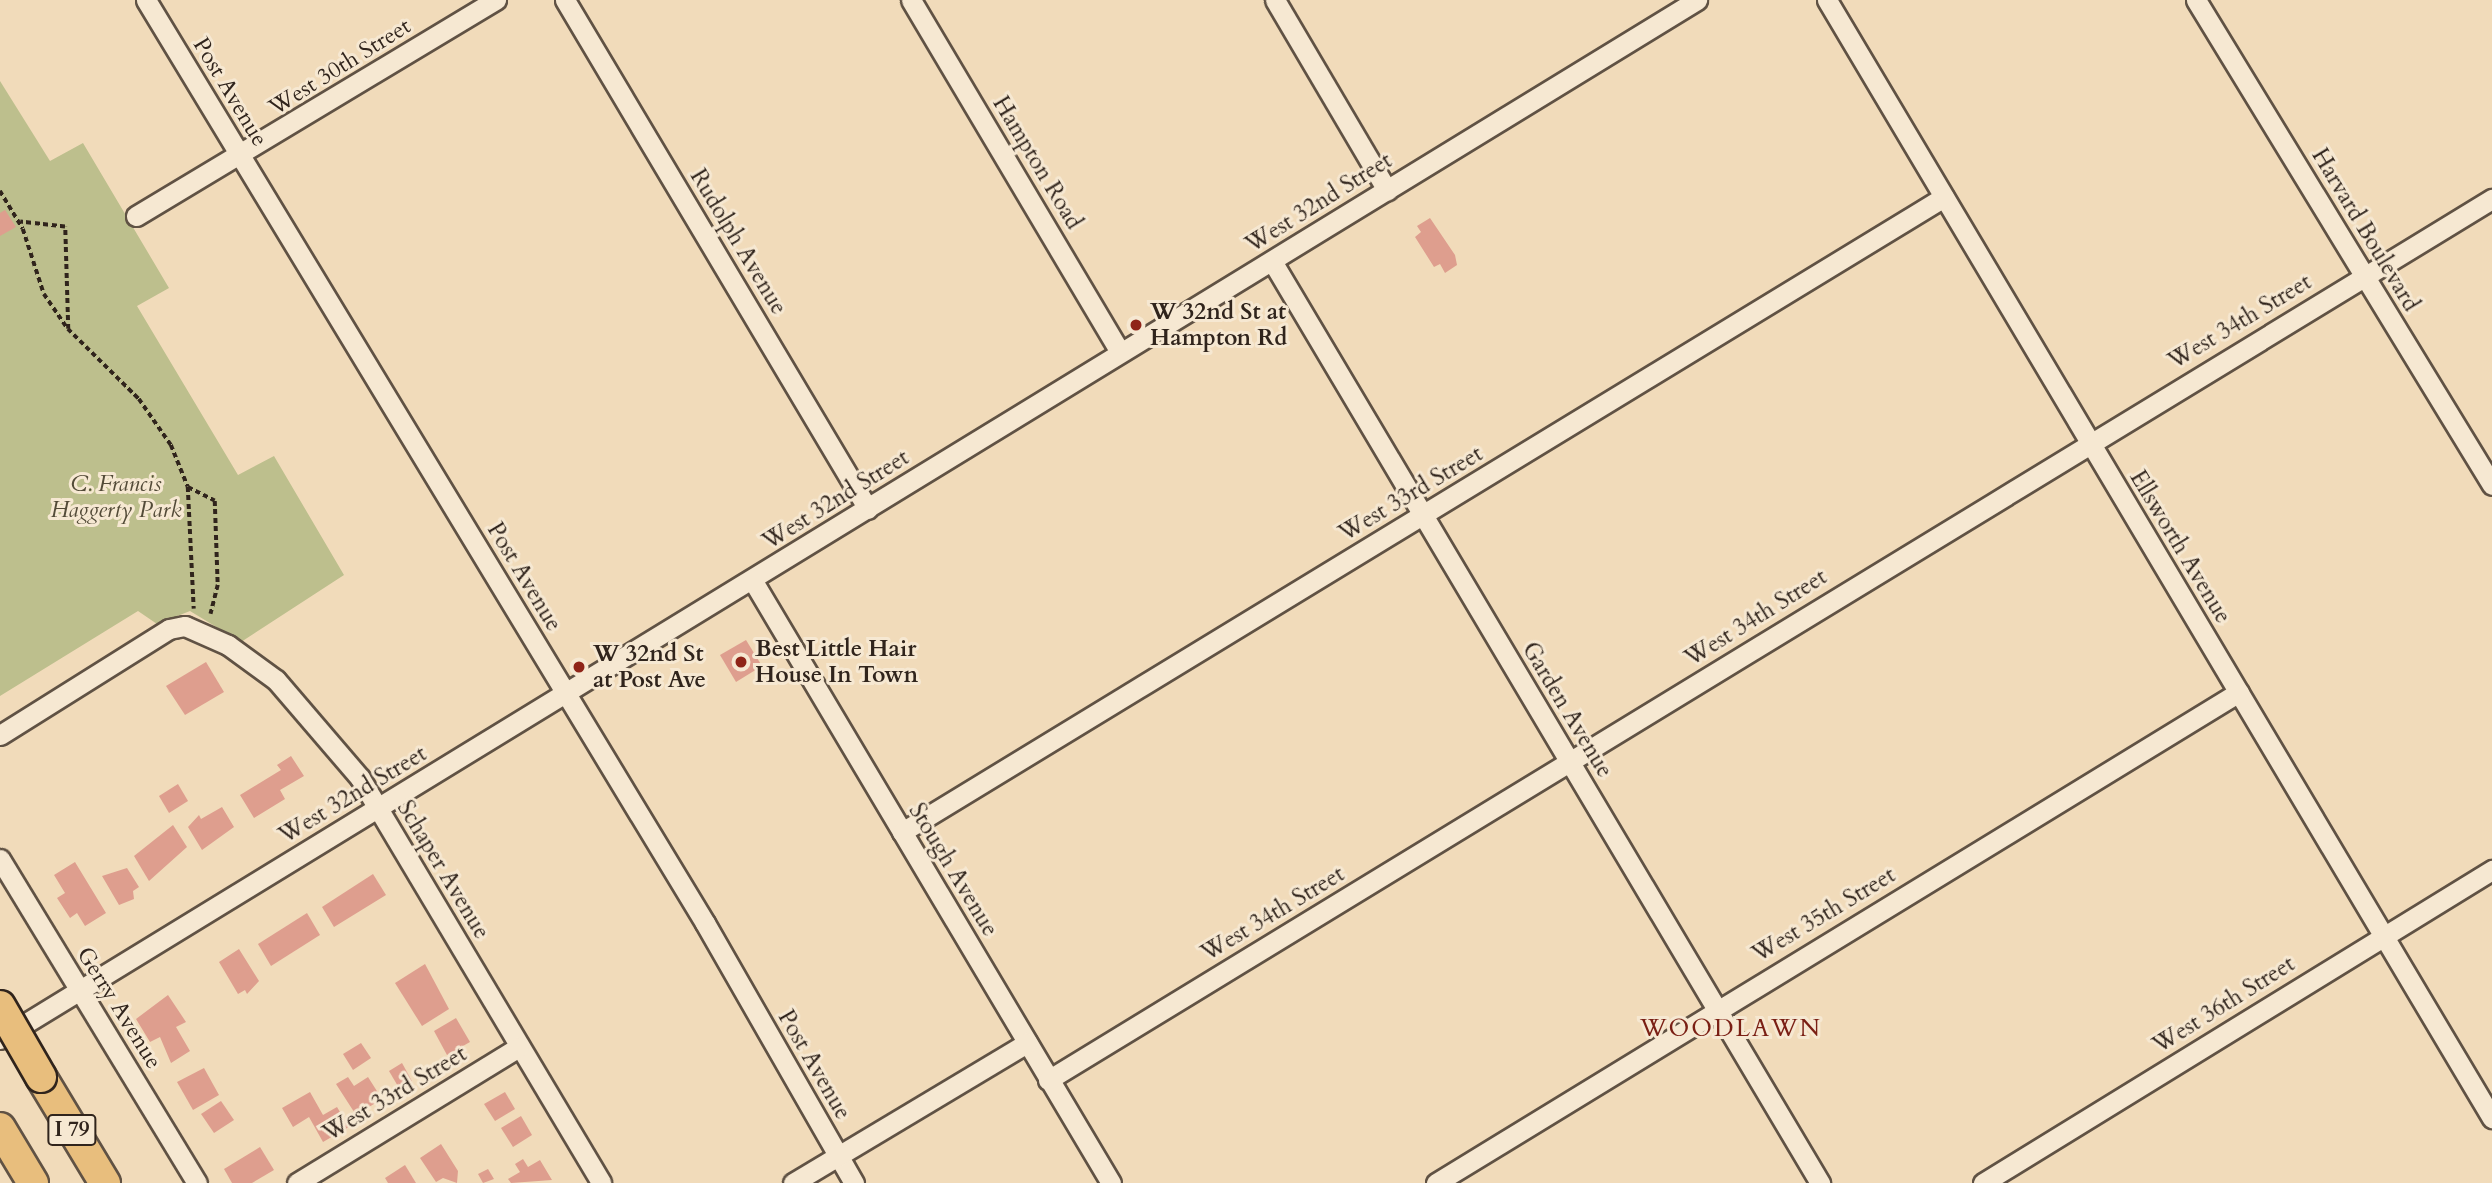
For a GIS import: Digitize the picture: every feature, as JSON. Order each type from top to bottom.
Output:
[{"type":"highway","name":"I 79","points":[[0,1006],[105,1183]]},
{"type":"highway","name":"I 79","points":[[0,1128],[33,1183]]},
{"type":"street","name":"Post Avenue","points":[[146,0],[567,696],[853,1183]]},
{"type":"street","name":"West 30th Street","points":[[136,216],[240,157],[496,0]]},
{"type":"street","name":"Rudolph Avenue","points":[[565,0],[869,509]]},
{"type":"street","name":"Hampton Road","points":[[911,0],[1121,352]]},
{"type":"street","points":[[1275,0],[1387,190]]},
{"type":"street","name":"West 32nd Street","points":[[0,1039],[377,808],[567,696],[1121,352],[1697,0]]},
{"type":"street","name":"Ellsworth Avenue","points":[[1827,0],[2087,443],[2239,692],[2492,1118]]},
{"type":"street","name":"Harvard Boulevard","points":[[2196,0],[2492,485]]},
{"type":"street","name":"West 33rd Street","points":[[902,832],[1944,197]]},
{"type":"street","name":"West 34th Street","points":[[1048,1080],[1571,762],[2087,443],[2492,199]]},
{"type":"street","name":"Garden Avenue","points":[[1272,261],[1820,1183]]},
{"type":"street","name":"Stough Avenue","points":[[753,581],[1111,1183]]},
{"type":"street","points":[[0,735],[169,629],[194,617]]},
{"type":"street","name":"Schaper Avenue","points":[[194,617],[276,680],[338,747],[601,1183]]},
{"type":"street","name":"West 35th Street","points":[[1436,1183],[1717,1008],[2239,692]]},
{"type":"street","name":"Gerry Avenue","points":[[0,859],[197,1183]]},
{"type":"street","name":"West 36th Street","points":[[1983,1183],[2492,870]]},
{"type":"street","points":[[793,1183],[1027,1043]]},
{"type":"street","name":"West 33rd Street","points":[[297,1183],[519,1047]]},
{"type":"path","points":[[0,191],[20,222],[44,294],[68,329],[139,398],[171,445],[188,487],[194,617]]},
{"type":"path","points":[[20,222],[65,227],[68,329]]},
{"type":"path","points":[[188,487],[215,501],[218,585],[211,614]]},
{"type":"green space","name":"C. Francis Haggerty Park","points":[[0,81],[50,161],[83,143],[169,288],[137,306],[238,475],[274,456],[344,575],[241,642],[190,611],[157,624],[138,611],[0,696]]},
{"type":"building","points":[[5,210],[16,227],[0,236],[0,213]]},
{"type":"building","points":[[1430,218],[1455,255],[1457,265],[1445,273],[1440,264],[1434,267],[1415,237],[1421,232],[1417,226]]},
{"type":"building","points":[[746,640],[762,666],[736,682],[720,655]]},
{"type":"building","points":[[206,662],[224,692],[185,715],[166,686]]},
{"type":"building","points":[[291,756],[304,776],[280,790],[285,799],[254,818],[240,795],[281,770],[277,765]]},
{"type":"building","points":[[178,784],[188,801],[169,813],[159,796]]},
{"type":"building","points":[[222,807],[234,827],[202,850],[188,827],[199,815],[201,819]]},
{"type":"building","points":[[173,825],[187,847],[149,881],[134,856]]},
{"type":"building","points":[[75,862],[106,913],[85,926],[77,913],[70,918],[57,898],[65,893],[54,875]]},
{"type":"building","points":[[127,868],[139,887],[133,891],[134,899],[119,905],[102,876]]},
{"type":"building","points":[[373,874],[386,895],[334,927],[322,907]]},
{"type":"building","points":[[307,913],[320,935],[271,966],[258,944]]},
{"type":"building","points":[[239,949],[259,981],[247,994],[245,990],[238,994],[219,962]]},
{"type":"building","points":[[425,964],[449,1009],[422,1026],[395,983]]},
{"type":"building","points":[[168,995],[186,1022],[176,1027],[190,1051],[171,1063],[160,1037],[150,1042],[136,1019]]},
{"type":"building","points":[[456,1018],[470,1042],[447,1055],[434,1031]]},
{"type":"building","points":[[361,1043],[371,1058],[353,1070],[343,1054]]},
{"type":"building","points":[[402,1063],[412,1081],[399,1088],[389,1071]]},
{"type":"building","points":[[204,1068],[219,1095],[193,1110],[177,1082]]},
{"type":"building","points":[[348,1077],[354,1086],[368,1077],[382,1099],[356,1115],[336,1084]]},
{"type":"building","points":[[310,1092],[323,1115],[337,1107],[349,1127],[323,1142],[309,1117],[293,1127],[282,1108]]},
{"type":"building","points":[[505,1092],[515,1109],[495,1121],[484,1104]]},
{"type":"building","points":[[221,1101],[234,1120],[214,1133],[201,1114]]},
{"type":"building","points":[[521,1116],[532,1135],[513,1147],[501,1128]]},
{"type":"building","points":[[441,1144],[458,1171],[457,1183],[443,1178],[436,1182],[420,1158]]},
{"type":"building","points":[[260,1147],[274,1170],[252,1183],[232,1183],[224,1169]]},
{"type":"building","points":[[523,1159],[528,1167],[540,1160],[552,1180],[511,1183],[508,1179],[520,1172],[515,1164]]},
{"type":"building","points":[[405,1165],[416,1183],[388,1183],[385,1178]]},
{"type":"building","points":[[488,1169],[494,1179],[483,1183],[478,1174]]},
{"type":"place","name":"W 32nd St at Hampton Rd","points":[[1136,325]]},
{"type":"place","name":"Best Little Hair House In Town","points":[[741,662]]},
{"type":"place","name":"W 32nd St at Post Ave","points":[[579,667]]},
{"type":"district","name":"WOODLAWN","points":[[1731,1029]]}]
